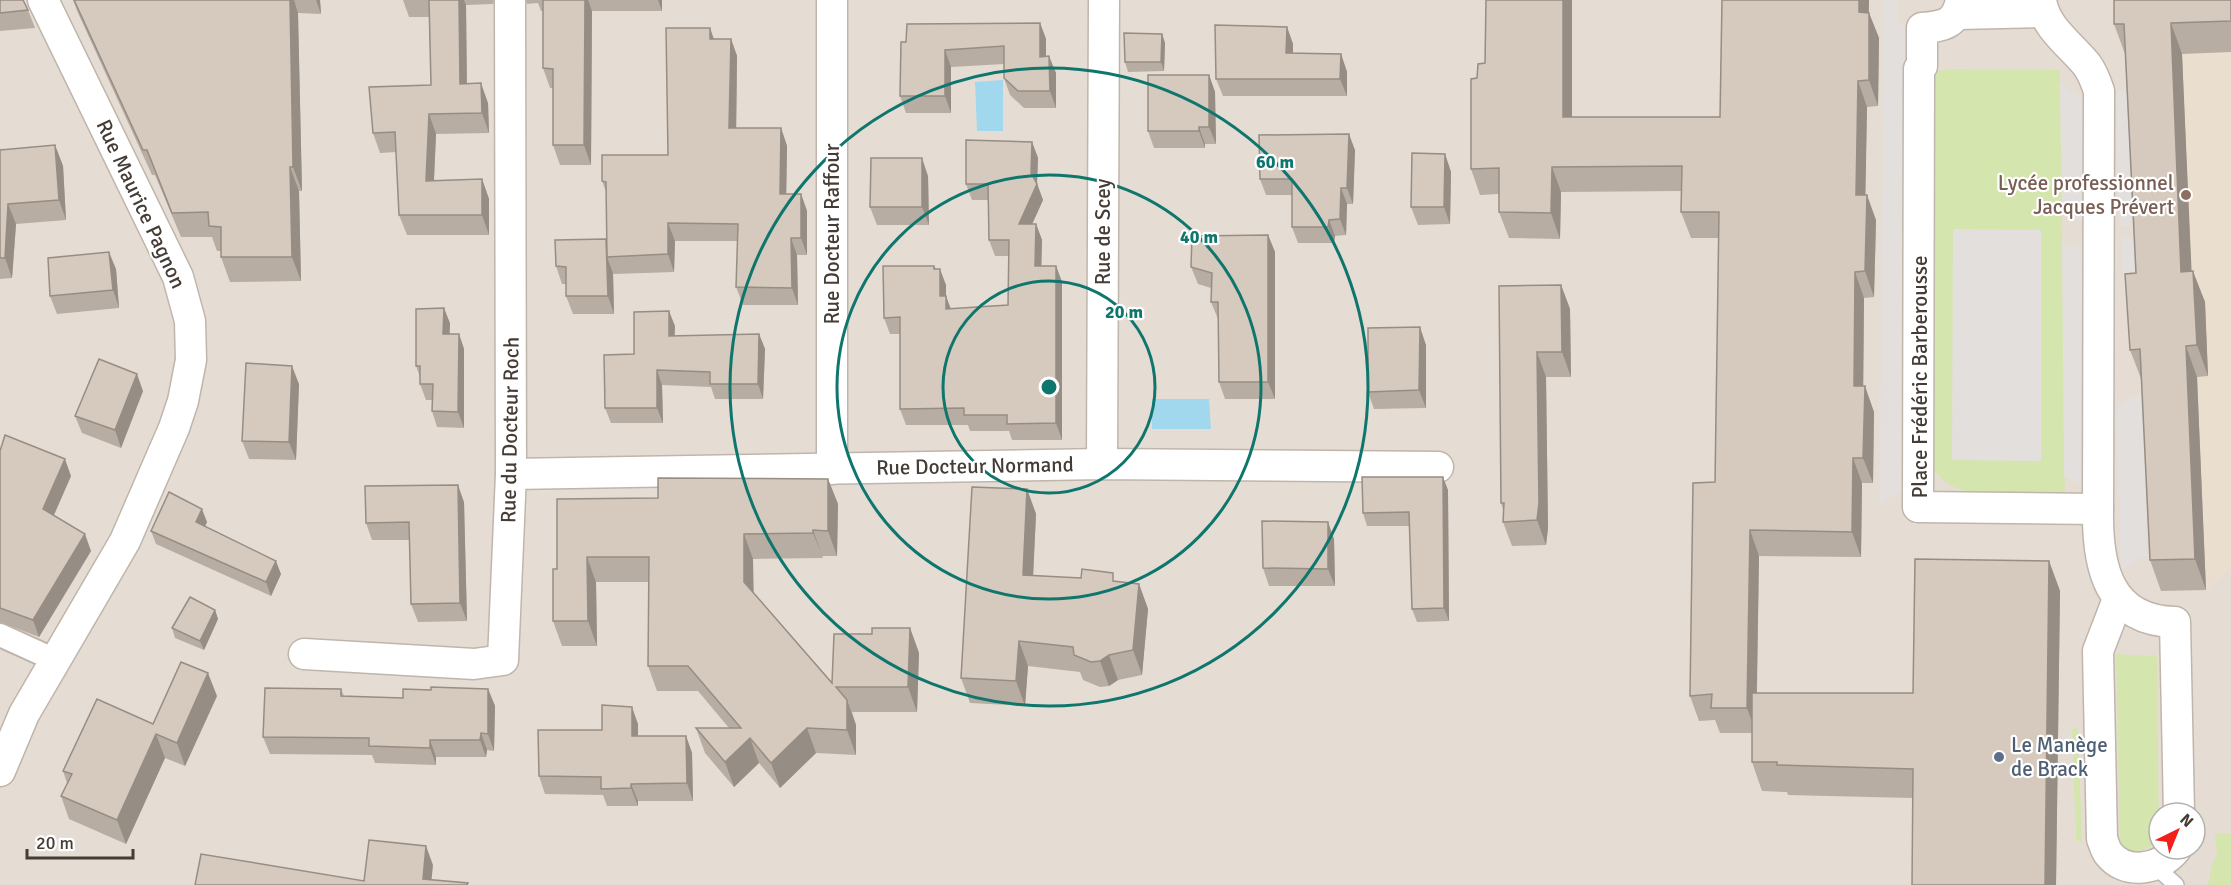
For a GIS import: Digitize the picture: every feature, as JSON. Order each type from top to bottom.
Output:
[{"type":"street","name":"Rue Maurice Pagnon","points":[[0,771],[24,714],[125,541],[174,428],[183,401],[191,360],[192,341],[186,301],[178,277],[43,0]]},
{"type":"street","name":"Rue du Docteur Roch","points":[[304,654],[474,664],[503,660],[511,474],[510,0]]},
{"type":"street","name":"Rue Docteur Raffour","points":[[832,0],[832,468]]},
{"type":"street","name":"Rue de Scey","points":[[1102,464],[1104,0]]},
{"type":"street","points":[[1960,7],[2042,6],[2048,22],[2088,67],[2099,91],[2098,530],[2104,571],[2118,599],[2136,615],[2157,622],[2175,622],[2179,801]]},
{"type":"street","name":"Place Frédéric Barberousse","points":[[1960,7],[1943,26],[1922,28],[1923,66],[1919,69],[1918,507],[2098,509]]},
{"type":"street","name":"Rue Docteur Normand","points":[[511,474],[1102,464],[1438,467]]},
{"type":"street","points":[[2118,599],[2098,651],[2102,839],[2107,852],[2117,861],[2132,867],[2147,868],[2158,861]]},
{"type":"street","points":[[0,634],[55,660]]},
{"type":"lane","points":[[2167,861],[2176,885]]},
{"type":"shaded area","points":[[0,0],[2231,0],[2231,885],[0,885]]},
{"type":"shaded area","points":[[1884,0],[1898,0],[1898,26],[1911,21],[1907,488],[1880,503]]},
{"type":"shaded area","name":"Lycée professionnel Jacques Prévert","points":[[2231,0],[2231,567],[2206,590],[2161,591],[2152,381],[2141,381],[2137,305],[2136,62]]},
{"type":"shaded area","points":[[2060,83],[2086,102],[2087,224],[2062,213]]},
{"type":"shaded area","points":[[2116,90],[2129,90],[2132,225],[2119,226]]},
{"type":"shaded area","points":[[1953,229],[2041,230],[2041,461],[1952,460]]},
{"type":"shaded area","points":[[2121,237],[2134,237],[2137,293],[2124,293]]},
{"type":"shaded area","points":[[2062,243],[2091,251],[2091,487],[2064,477]]},
{"type":"shaded area","points":[[2143,392],[2147,555],[2121,570],[2116,408]]},
{"type":"green space","points":[[1954,69],[2060,70],[2065,494],[1971,492],[1942,479],[1926,457],[1935,71]]},
{"type":"green space","points":[[2116,654],[2157,656],[2159,801],[2147,801],[2147,848],[2133,851],[2123,847],[2120,841]]},
{"type":"green space","points":[[2078,728],[2082,841],[2076,841],[2072,729]]},
{"type":"green space","points":[[2215,833],[2231,834],[2231,885],[2208,885],[2212,863],[2217,857]]},
{"type":"water","points":[[1003,80],[1003,131],[977,131],[975,82]]},
{"type":"water","points":[[1152,399],[1209,399],[1211,429],[1152,429]]},
{"type":"building","points":[[0,0],[23,0],[28,10],[0,13]]},
{"type":"building","points":[[74,0],[290,0],[292,257],[221,257],[221,227],[209,226],[208,212],[172,213],[147,150],[143,150]]},
{"type":"building","points":[[429,0],[459,0],[460,84],[481,83],[482,113],[429,114],[426,181],[482,179],[482,215],[399,215],[395,132],[373,133],[369,87],[431,85]]},
{"type":"building","points":[[543,0],[585,0],[584,145],[553,145],[553,69],[543,68]]},
{"type":"building","points":[[1486,0],[1563,0],[1563,117],[1720,117],[1722,0],[1859,0],[1859,12],[1869,13],[1869,80],[1858,81],[1856,195],[1867,195],[1865,271],[1855,272],[1854,386],[1865,386],[1863,458],[1853,458],[1852,532],[1750,530],[1747,708],[1711,708],[1712,694],[1690,696],[1693,483],[1715,482],[1719,212],[1681,212],[1682,166],[1552,167],[1551,213],[1499,212],[1499,168],[1471,169],[1471,79],[1477,78],[1478,64],[1485,63]]},
{"type":"building","points":[[2114,0],[2231,0],[2231,21],[2171,23],[2181,272],[2193,271],[2197,345],[2186,346],[2195,559],[2150,560],[2140,349],[2130,350],[2125,274],[2136,273],[2124,24],[2114,24]]},
{"type":"building","points":[[1040,23],[1040,57],[1049,56],[1050,91],[1018,91],[1004,78],[1004,46],[945,50],[945,96],[900,96],[901,42],[906,42],[907,24]]},
{"type":"building","points":[[1215,25],[1287,27],[1286,53],[1341,54],[1340,79],[1216,79]]},
{"type":"building","points":[[666,28],[710,28],[710,39],[731,39],[729,128],[781,128],[780,194],[801,194],[801,238],[791,238],[792,288],[736,287],[738,224],[668,223],[668,254],[607,257],[606,182],[602,181],[602,155],[668,155]]},
{"type":"building","points":[[1124,33],[1162,34],[1161,62],[1125,62]]},
{"type":"building","points":[[1148,75],[1209,75],[1209,127],[1199,127],[1199,131],[1148,131]]},
{"type":"building","points":[[1349,134],[1347,188],[1341,188],[1340,219],[1329,220],[1328,227],[1292,227],[1292,179],[1260,179],[1259,135]]},
{"type":"building","points":[[966,140],[1032,142],[1031,173],[1037,184],[1019,224],[1036,224],[1035,266],[1056,266],[1056,423],[1007,424],[1007,415],[964,415],[964,408],[900,409],[900,317],[884,318],[883,266],[934,266],[934,269],[940,269],[940,296],[946,296],[946,309],[1008,305],[1009,240],[989,240],[988,184],[966,184]]},
{"type":"building","points":[[55,145],[59,200],[8,204],[5,258],[0,258],[0,150]]},
{"type":"building","points":[[1412,153],[1445,154],[1444,207],[1411,207]]},
{"type":"building","points":[[871,158],[922,158],[922,207],[870,207]]},
{"type":"building","points":[[1268,235],[1268,382],[1219,382],[1218,302],[1211,302],[1212,273],[1191,267],[1192,236]]},
{"type":"building","points":[[606,239],[608,296],[566,296],[566,267],[556,266],[555,240]]},
{"type":"building","points":[[109,252],[113,290],[50,296],[48,258]]},
{"type":"building","points":[[1561,285],[1562,352],[1537,352],[1539,503],[1537,520],[1503,522],[1499,286]]},
{"type":"building","points":[[444,308],[443,334],[459,334],[458,412],[432,411],[433,384],[420,384],[420,366],[416,366],[416,309]]},
{"type":"building","points":[[669,311],[669,336],[759,334],[758,384],[710,384],[710,372],[657,370],[657,408],[605,408],[604,355],[634,354],[634,312]]},
{"type":"building","points":[[1420,327],[1419,390],[1368,392],[1368,328]]},
{"type":"building","points":[[99,359],[137,374],[115,430],[75,416]]},
{"type":"building","points":[[246,363],[292,366],[289,442],[242,441]]},
{"type":"building","points":[[5,435],[65,459],[43,509],[85,534],[33,620],[0,608],[0,451]]},
{"type":"building","points":[[1362,477],[1443,477],[1444,608],[1412,609],[1409,512],[1363,513]]},
{"type":"building","points":[[658,478],[828,479],[828,531],[744,534],[744,582],[832,683],[834,634],[872,634],[872,628],[910,628],[908,687],[836,687],[847,700],[847,730],[807,728],[771,763],[750,738],[725,762],[696,728],[741,728],[688,666],[648,666],[649,557],[587,557],[588,621],[553,621],[553,569],[557,569],[557,499],[658,498]]},
{"type":"building","points":[[458,485],[460,603],[411,604],[409,522],[366,523],[365,486]]},
{"type":"building","points":[[972,487],[1027,489],[1023,575],[1081,578],[1082,569],[1113,573],[1113,581],[1139,584],[1133,650],[1091,662],[1074,655],[1073,647],[1019,641],[1016,681],[961,678]]},
{"type":"building","points":[[169,492],[202,509],[196,522],[276,561],[266,582],[151,531]]},
{"type":"building","points":[[1262,521],[1328,522],[1328,569],[1263,568]]},
{"type":"building","points":[[1915,559],[2049,561],[2045,885],[1912,885],[1913,769],[1777,765],[1777,762],[1752,762],[1752,693],[1913,693]]},
{"type":"building","points":[[190,597],[215,610],[200,641],[172,628]]},
{"type":"building","points":[[181,662],[208,673],[177,743],[156,734],[117,820],[61,796],[72,774],[63,771],[97,699],[153,724]]},
{"type":"building","points":[[431,687],[488,689],[488,734],[481,733],[480,740],[430,740],[430,748],[369,746],[369,738],[263,737],[265,688],[341,689],[341,696],[403,698],[403,689],[431,690]]},
{"type":"building","points":[[602,705],[632,707],[632,736],[686,736],[687,783],[631,784],[631,788],[601,789],[601,777],[539,776],[538,730],[602,730]]},
{"type":"building","points":[[369,840],[426,846],[423,879],[468,883],[467,885],[195,885],[201,854],[364,881]]},
{"type":"place","name":"Lycée professionnel Jacques Prévert","points":[[2186,195]]},
{"type":"place","name":"Le Manège de Brack","points":[[1999,757]]}]
